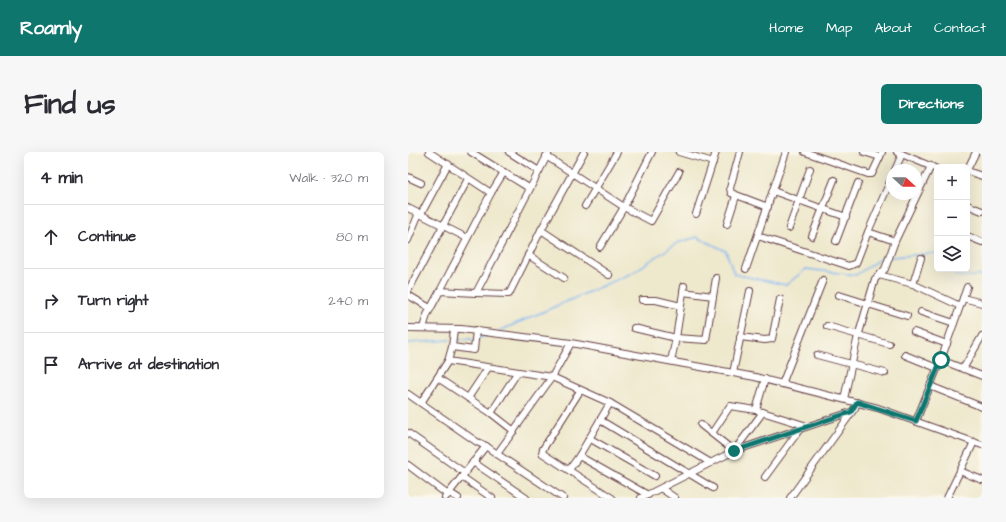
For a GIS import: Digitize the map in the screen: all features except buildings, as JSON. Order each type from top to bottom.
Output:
[{"type":"street","points":[[429,152],[491,193]]},
{"type":"street","points":[[471,152],[529,188]]},
{"type":"street","points":[[509,152],[538,170]]},
{"type":"street","points":[[440,291],[509,294],[541,230],[584,152]]},
{"type":"street","points":[[586,206],[617,152]]},
{"type":"street","points":[[600,247],[624,207],[652,152]]},
{"type":"street","points":[[679,152],[714,162]]},
{"type":"street","points":[[696,214],[716,152]]},
{"type":"street","points":[[740,152],[730,188],[731,193],[768,207]]},
{"type":"street","points":[[746,269],[786,152]]},
{"type":"street","points":[[805,152],[868,174],[872,174],[881,155],[864,152]]},
{"type":"street","points":[[970,164],[976,152]]},
{"type":"street","points":[[844,399],[858,336],[875,279],[885,269],[895,241],[934,167],[900,153],[897,164]]},
{"type":"street","points":[[476,293],[547,154],[624,207],[652,220],[679,172]]},
{"type":"street","points":[[408,240],[420,214],[448,164]]},
{"type":"street","points":[[789,228],[810,169]]},
{"type":"street","points":[[970,171],[982,176]]},
{"type":"street","points":[[423,328],[430,308],[491,193],[504,172]]},
{"type":"street","points":[[408,177],[421,183]]},
{"type":"street","points":[[408,290],[468,179]]},
{"type":"street","points":[[812,236],[834,180]]},
{"type":"street","points":[[836,241],[858,183]]},
{"type":"street","points":[[773,191],[846,217]]},
{"type":"street","points":[[758,236],[849,266],[856,263],[886,192]]},
{"type":"street","points":[[727,224],[736,196]]},
{"type":"street","points":[[970,206],[982,211]]},
{"type":"street","points":[[408,208],[467,238]]},
{"type":"street","points":[[541,230],[609,275]]},
{"type":"street","points":[[868,232],[895,241]]},
{"type":"street","points":[[970,237],[982,242]]},
{"type":"street","points":[[528,255],[564,278]]},
{"type":"street","points":[[913,284],[921,258]]},
{"type":"street","points":[[879,275],[913,284],[960,306]]},
{"type":"street","points":[[634,328],[676,338],[706,340],[716,278]]},
{"type":"street","points":[[782,384],[823,280]]},
{"type":"street","points":[[916,421],[941,360],[967,287]]},
{"type":"street","points":[[671,361],[684,289],[713,296]]},
{"type":"street","points":[[733,372],[750,292]]},
{"type":"street","points":[[408,295],[430,308]]},
{"type":"street","points":[[839,295],[907,316]]},
{"type":"street","points":[[963,298],[982,303]]},
{"type":"street","points":[[740,337],[765,340],[772,339],[780,299]]},
{"type":"street","points":[[642,300],[656,300],[681,306]]},
{"type":"street","points":[[921,312],[954,324]]},
{"type":"street","points":[[827,326],[889,344]]},
{"type":"street","points":[[408,328],[454,329],[476,333],[500,333],[571,343],[733,372],[857,402],[916,421],[982,445]]},
{"type":"street","points":[[421,403],[448,361],[454,329]]},
{"type":"street","points":[[914,332],[947,344]]},
{"type":"street","points":[[452,346],[474,350],[476,333]]},
{"type":"street","points":[[963,369],[982,336]]},
{"type":"street","points":[[497,454],[552,377],[571,343]]},
{"type":"street","points":[[817,355],[885,373]]},
{"type":"street","points":[[905,355],[937,368]]},
{"type":"street","points":[[941,360],[982,376]]},
{"type":"street","points":[[448,361],[517,373],[552,377],[580,391],[610,403],[710,463]]},
{"type":"street","points":[[468,398],[488,368]]},
{"type":"street","points":[[491,413],[517,373]]},
{"type":"street","points":[[438,378],[491,413],[514,431]]},
{"type":"street","points":[[756,410],[765,379]]},
{"type":"street","points":[[930,386],[982,407]]},
{"type":"street","points":[[580,391],[543,449],[542,453],[612,498]]},
{"type":"street","points":[[408,394],[477,442],[486,446],[563,498]]},
{"type":"street","points":[[790,498],[857,402]]},
{"type":"street","points":[[569,470],[579,456],[610,403]]},
{"type":"street","points":[[712,434],[730,406],[756,410],[807,426]]},
{"type":"street","points":[[734,451],[763,412]]},
{"type":"street","points":[[579,456],[645,497],[734,451],[851,412]]},
{"type":"street","points":[[600,420],[713,488]]},
{"type":"street","points":[[700,425],[734,451]]},
{"type":"street","points":[[765,477],[800,429]]},
{"type":"street","points":[[408,433],[492,498]]},
{"type":"street","points":[[589,438],[655,476]]},
{"type":"street","points":[[948,498],[974,442]]},
{"type":"street","points":[[448,495],[486,446]]},
{"type":"street","points":[[474,462],[526,498]]},
{"type":"street","points":[[408,465],[448,495],[458,498]]},
{"type":"street","points":[[960,472],[982,480]]},
{"type":"street","points":[[662,489],[675,498]]},
{"type":"waterway","points":[[499,331],[632,273],[677,243],[697,237],[726,251],[734,274],[786,285],[806,269],[856,275],[881,258],[887,257]]},
{"type":"waterway","points":[[891,257],[934,253]]},
{"type":"waterway","points":[[954,272],[956,276],[982,276]]},
{"type":"waterway","points":[[478,338],[488,335]]},
{"type":"waterway","points":[[454,340],[472,339]]},
{"type":"waterway","points":[[408,343],[450,340]]},
{"type":"route","points":[[734,451],[851,412],[855,408],[857,402],[916,421],[941,360]]}]
